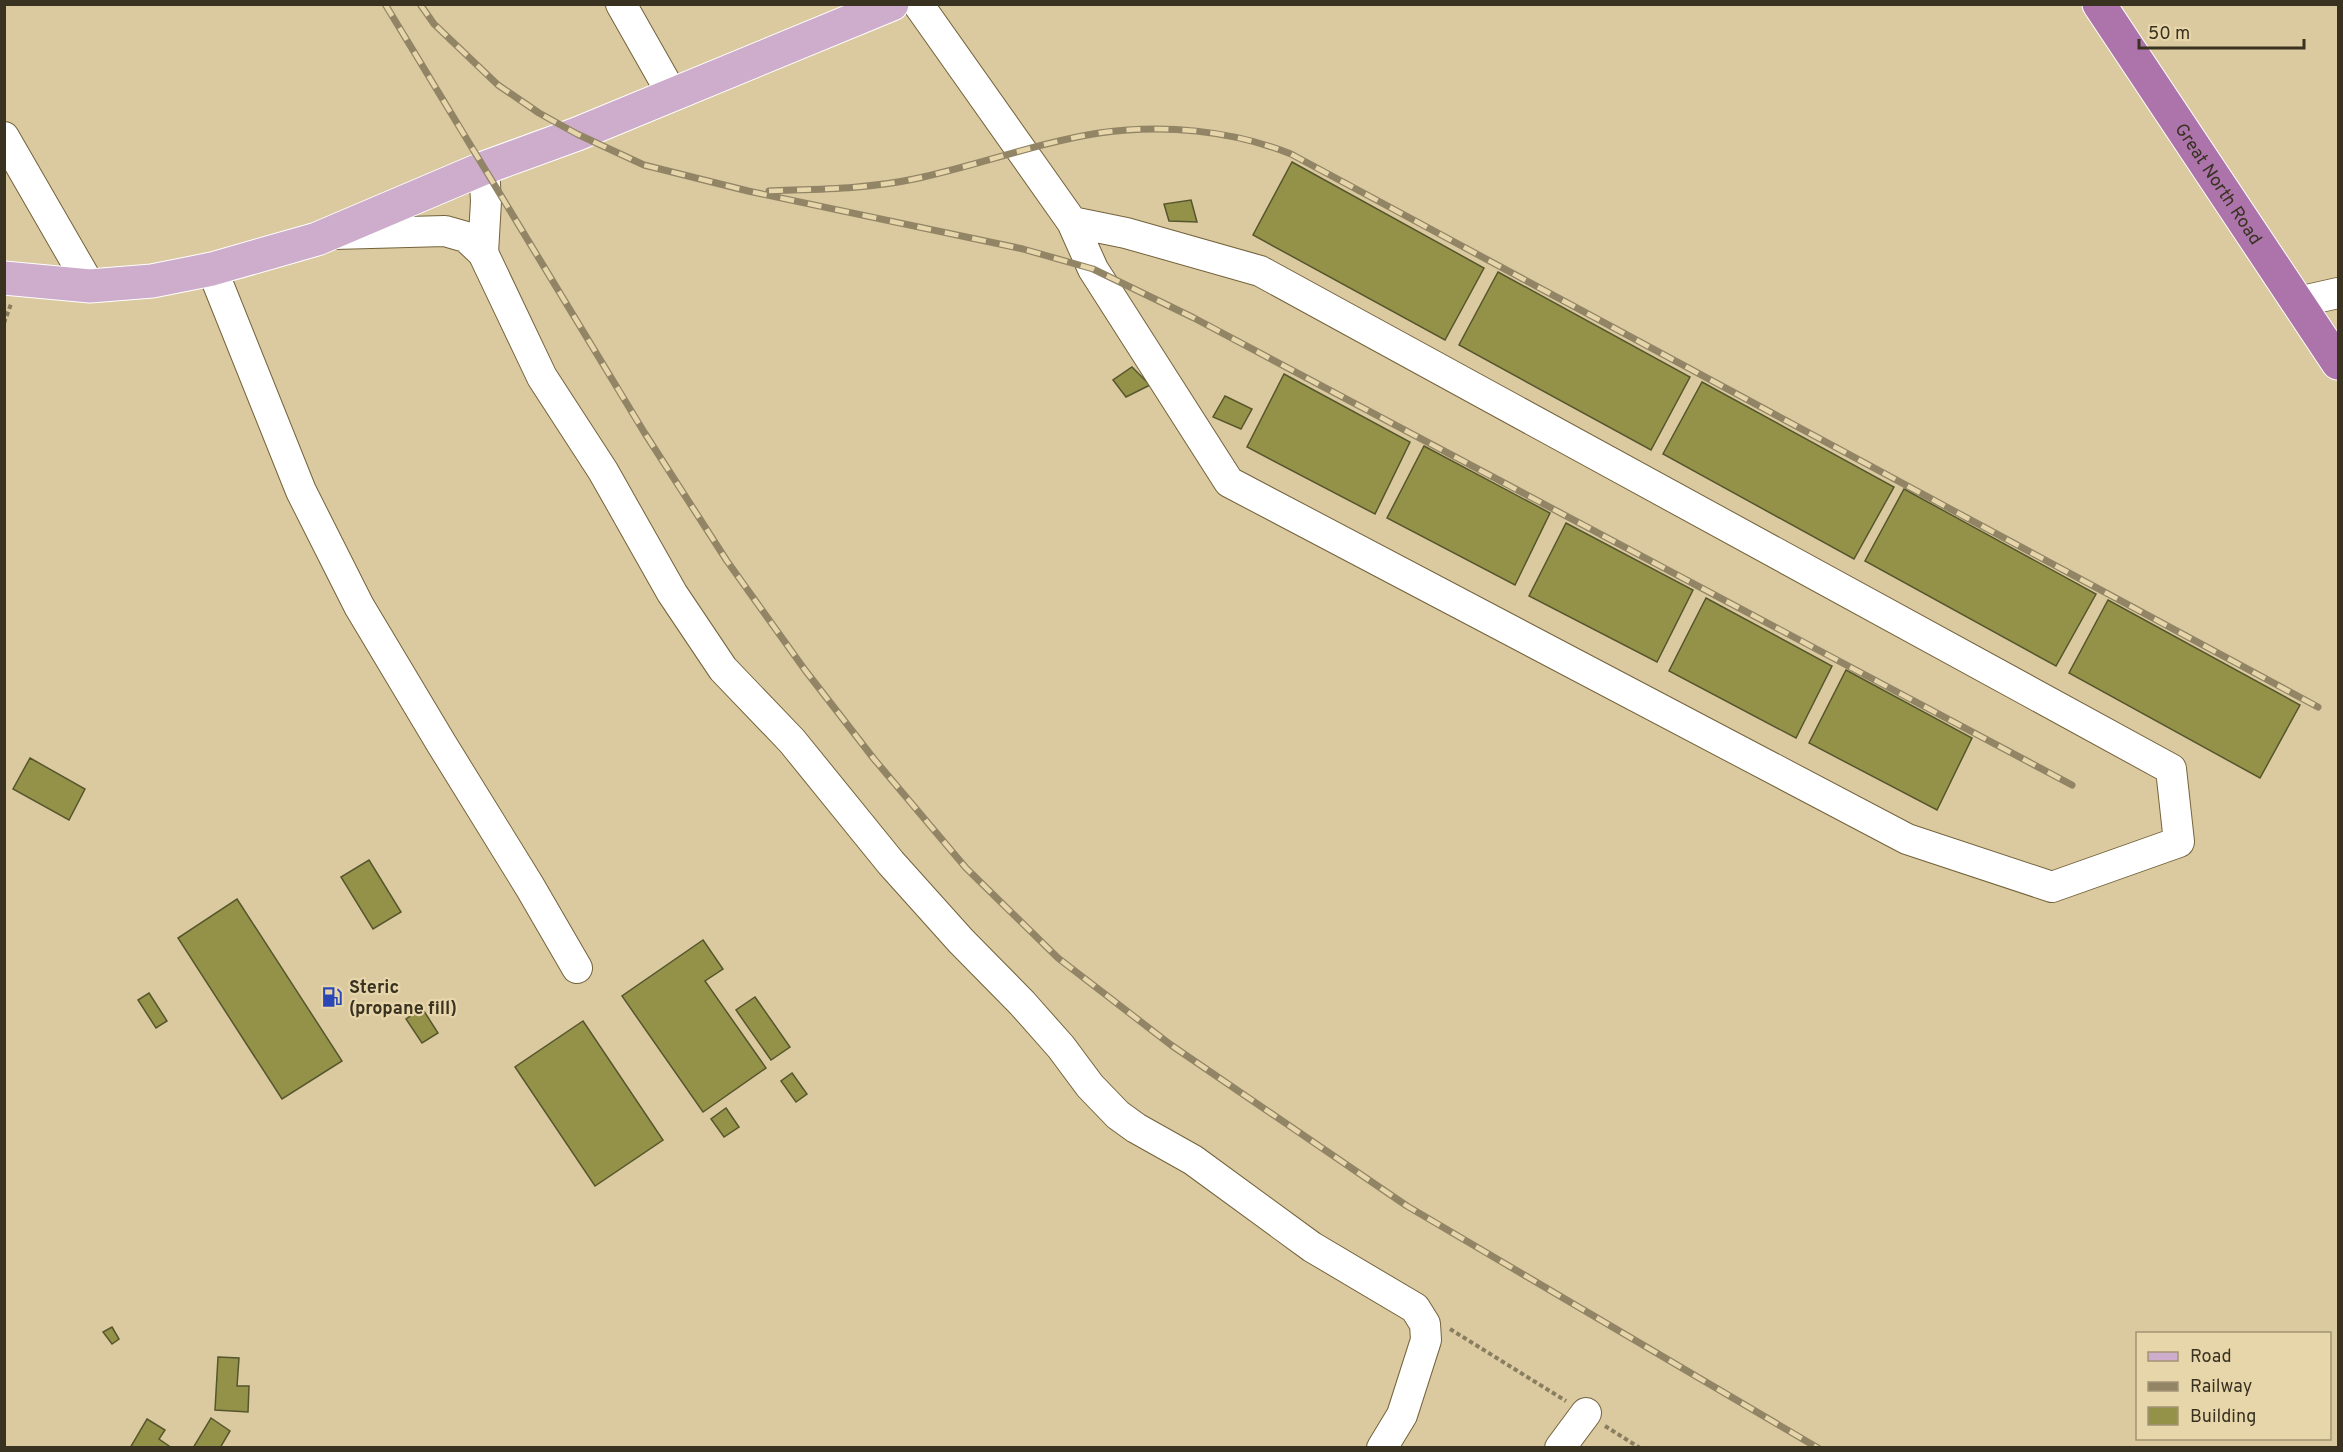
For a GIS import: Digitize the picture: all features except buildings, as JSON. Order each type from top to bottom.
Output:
[{"type":"highway","name":"Great North Road","points":[[2099,4],[2338,363]]},
{"type":"main road","points":[[4,278],[90,286],[152,281],[212,269],[334,234],[484,168],[577,134],[892,4]]},
{"type":"street","points":[[621,4],[672,94]]},
{"type":"street","points":[[918,4],[1072,222],[1093,269],[1229,482],[1907,839],[2052,887],[2179,842],[2171,769],[1260,271],[1126,233],[1072,222]]},
{"type":"street","points":[[4,137],[90,286]]},
{"type":"street","points":[[483,253],[486,201],[484,168]]},
{"type":"street","points":[[334,234],[445,231],[466,237],[483,253],[543,377],[603,471],[672,593],[723,669],[792,741],[891,863],[961,941],[1022,1003],[1061,1047],[1090,1086],[1118,1115],[1136,1128],[1193,1160],[1312,1247],[1415,1308],[1425,1324],[1426,1340],[1402,1415],[1382,1448]]},
{"type":"street","points":[[212,269],[301,491],[359,606],[577,968]]},
{"type":"street","points":[[2298,302],[2338,293]]},
{"type":"street","points":[[1560,1448],[1586,1413]]},
{"type":"path","points":[[1415,1308],[1640,1448]]},
{"type":"railway","points":[[385,4],[644,432],[727,561],[805,670],[874,759],[966,868],[1058,958],[1171,1045],[1407,1206],[1818,1448]]},
{"type":"railway","points":[[420,4],[434,24],[498,85],[539,113],[577,134],[644,165],[748,191],[1023,249],[1093,269],[1194,318],[2072,785]]},
{"type":"railway","points":[[769,191],[842,188],[896,182],[937,174],[1076,137],[1123,130],[1196,131],[1221,134],[1268,146],[1291,154],[2318,707]]},
{"type":"place","name":"Steric (propane fill)","points":[[332,997]]}]
